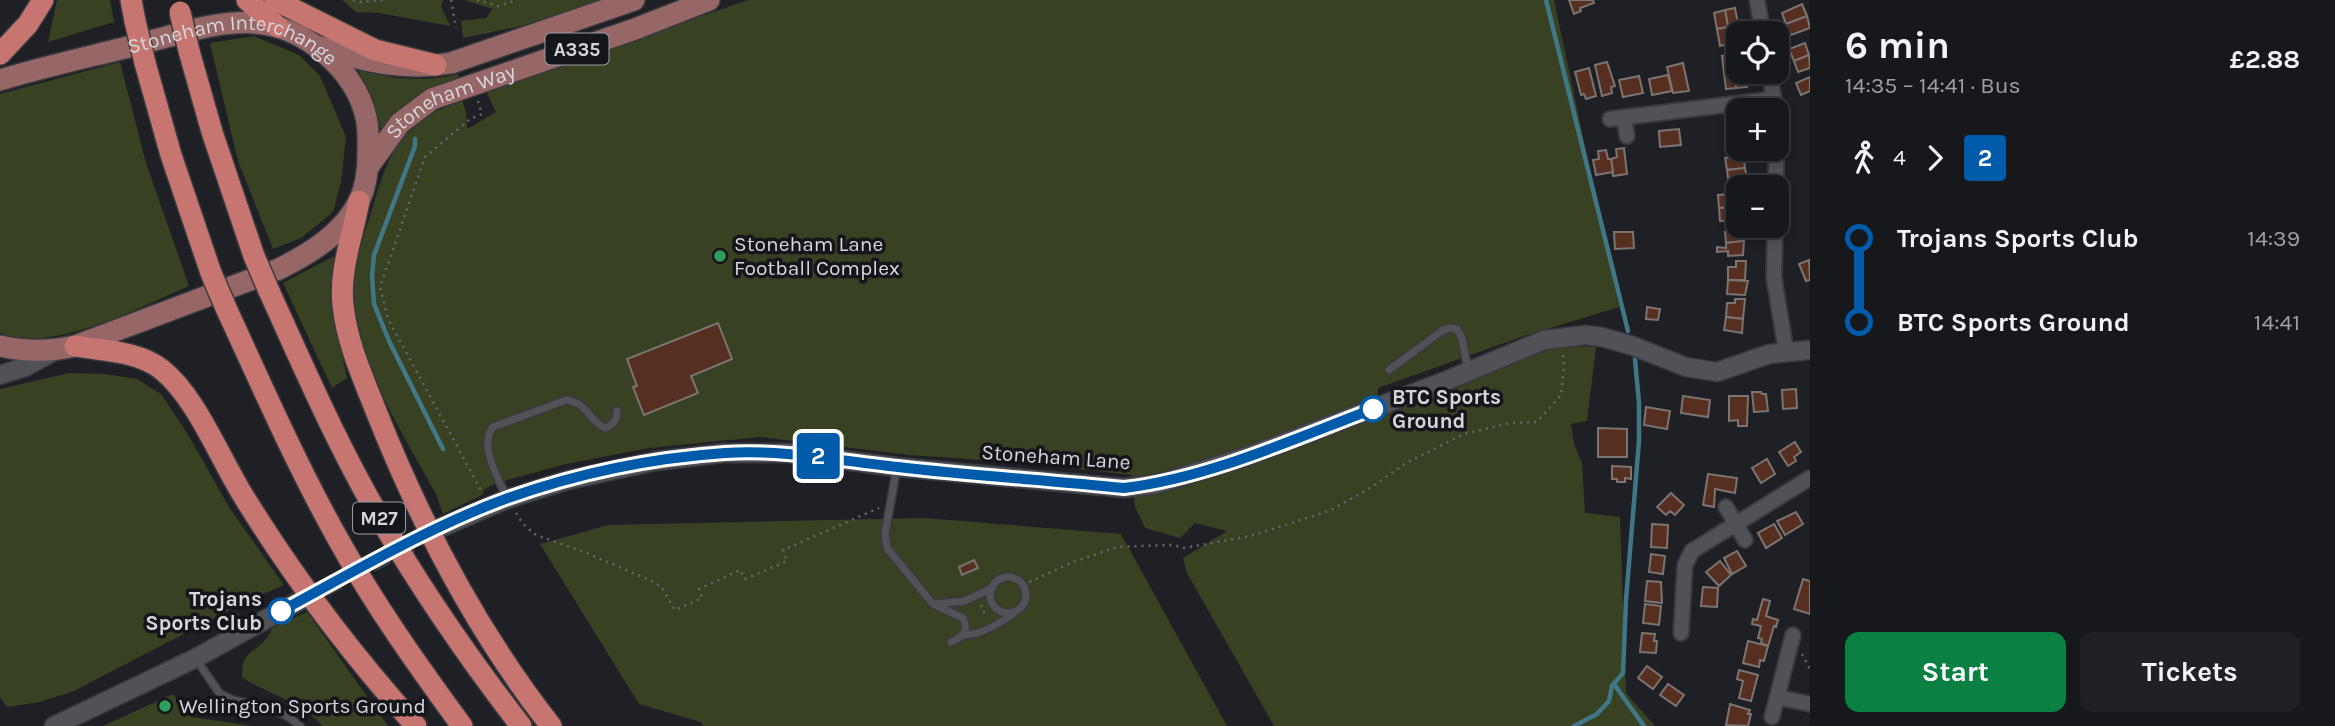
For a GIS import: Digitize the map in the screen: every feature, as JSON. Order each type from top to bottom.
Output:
[{"type":"highway","points":[[0,35],[28,0]]},
{"type":"highway","points":[[0,54],[28,24],[43,0]]},
{"type":"highway","points":[[247,0],[278,27]]},
{"type":"highway","points":[[275,0],[375,50],[436,65]]},
{"type":"highway","name":"M27","points":[[178,6],[212,132],[254,256],[329,422],[380,519],[469,658],[521,726]]},
{"type":"highway","name":"M27","points":[[133,10],[171,155],[211,273],[287,442],[339,541],[416,664],[463,726]]},
{"type":"highway","name":"M27","points":[[359,201],[346,259],[343,305],[350,342],[363,378],[395,458],[461,590],[503,661],[551,726]]},
{"type":"highway","points":[[66,348],[130,355],[150,361],[177,383],[243,496],[278,548],[346,642],[416,726]]},
{"type":"main road","name":"Stoneham Way","points":[[314,45],[354,58],[399,67],[451,63],[634,0]]},
{"type":"main road","name":"Stoneham Way","points":[[368,167],[400,123],[432,99],[635,29],[709,0]]},
{"type":"main road","name":"Stoneham Interchange","points":[[0,80],[204,28],[255,23],[278,27],[314,45],[350,81],[366,118],[369,140],[368,167],[359,201],[340,227],[306,255],[279,269],[66,348],[32,352],[0,346]]},
{"type":"street","points":[[1757,0],[1761,21]]},
{"type":"street","points":[[1627,136],[1617,118],[1726,111]]},
{"type":"street","points":[[1775,238],[1774,278],[1787,351]]},
{"type":"street","name":"Stoneham Lane","points":[[442,527],[507,499],[568,480],[656,461],[723,453],[789,453],[897,467],[1124,488],[1157,484],[1251,455],[1468,372],[1528,345],[1562,337],[1602,337],[1702,371],[1717,372],[1769,354],[1810,351]]},
{"type":"street","points":[[0,375],[66,348]]},
{"type":"street","points":[[1681,633],[1687,557],[1692,551],[1810,478]]},
{"type":"street","points":[[1726,507],[1745,540]]},
{"type":"street","points":[[54,726],[196,658],[239,623],[299,601]]},
{"type":"street","points":[[1772,717],[1793,635]]},
{"type":"street","points":[[1777,696],[1810,704]]},
{"type":"lane","points":[[1389,370],[1443,330],[1451,328],[1457,329],[1462,338],[1468,372]]},
{"type":"lane","points":[[507,499],[488,450],[487,437],[493,427],[566,400],[586,407],[598,425],[605,428],[617,419],[617,411]]},
{"type":"lane","points":[[897,467],[885,534],[887,548],[933,604],[963,618],[966,629],[964,635]]},
{"type":"lane","points":[[933,604],[965,601],[992,588],[1000,579],[1006,577],[1013,578],[1026,590],[1025,603],[1016,611],[990,627],[951,642]]},
{"type":"lane","points":[[992,588],[990,599],[996,608],[1006,613],[1016,611]]},
{"type":"lane","points":[[196,658],[220,694],[233,700],[273,709],[300,726]]},
{"type":"path","points":[[353,0],[386,0]]},
{"type":"path","points":[[451,0],[449,3],[456,28]]},
{"type":"path","points":[[477,0],[498,6],[517,0]]},
{"type":"path","points":[[476,95],[482,114],[470,119],[425,157],[380,287],[388,319],[489,507]]},
{"type":"path","points":[[1023,585],[1073,562],[1117,547],[1172,545],[1184,548],[1250,536],[1329,512],[1406,463],[1464,434],[1510,423],[1537,422],[1560,395],[1564,366],[1562,337]]},
{"type":"path","points":[[507,499],[523,524],[536,535],[654,582],[662,588],[675,610],[702,598],[699,589],[740,570],[745,579],[786,561],[783,550],[893,500]]},
{"type":"path","points":[[977,595],[990,627]]},
{"type":"green space","points":[[57,0],[110,0],[114,22],[48,42]]},
{"type":"green space","points":[[342,0],[443,0],[441,6],[450,26],[379,13],[356,12]]},
{"type":"green space","points":[[464,0],[600,0],[526,25],[463,38],[461,21],[486,18],[493,9]]},
{"type":"green space","points":[[749,0],[1554,0],[1619,307],[1521,337],[1378,388],[1378,415],[1540,345],[1596,347],[1587,421],[1571,424],[1574,444],[1582,463],[1585,513],[1620,517],[1626,693],[1655,726],[1274,726],[1187,573],[1183,558],[1227,531],[1195,523],[1180,538],[1145,528],[1135,507],[1132,475],[1013,462],[909,455],[760,437],[649,448],[566,464],[496,483],[484,490],[482,495],[443,514],[437,496],[379,387],[362,341],[352,297],[360,246],[380,183],[394,151],[413,127],[426,117],[462,100],[467,129],[496,112],[485,89]]},
{"type":"green space","points":[[254,36],[299,55],[320,76],[346,137],[341,182],[333,212],[301,238],[273,249],[238,161],[210,43]]},
{"type":"green space","points":[[120,62],[146,163],[189,286],[121,316],[70,333],[21,338],[0,333],[0,94]]},
{"type":"green space","points":[[358,70],[408,79],[458,74],[460,79],[417,98],[383,129],[380,128],[372,97]]},
{"type":"green space","points":[[334,256],[332,309],[347,378],[332,388],[283,283]]},
{"type":"green space","points":[[69,373],[105,374],[137,379],[161,394],[187,433],[229,507],[284,585],[247,601],[74,691],[40,702],[7,707],[0,697],[0,389]]},
{"type":"green space","points":[[925,518],[1121,534],[1227,726],[703,726],[701,722],[639,704],[540,544],[608,525]]},
{"type":"green space","points":[[307,612],[388,726],[322,726],[305,710],[242,677],[248,655],[263,643],[272,628]]},
{"type":"green space","name":"Wellington Sports Ground","points":[[173,694],[192,717],[252,726],[103,726]]},
{"type":"building","points":[[1569,0],[1593,0],[1594,3],[1580,8],[1581,11],[1574,14]]},
{"type":"building","points":[[1802,4],[1807,16],[1789,23],[1785,21],[1782,13]]},
{"type":"building","points":[[1735,8],[1737,21],[1727,21],[1725,10]]},
{"type":"building","points":[[1725,10],[1726,27],[1717,29],[1714,13]]},
{"type":"building","points":[[1807,16],[1810,28],[1791,35],[1789,23]]},
{"type":"building","points":[[1726,27],[1726,44],[1720,46],[1717,29]]},
{"type":"building","points":[[1805,43],[1809,55],[1794,61],[1789,49]]},
{"type":"building","points":[[1809,55],[1810,68],[1798,72],[1794,61]]},
{"type":"building","points":[[1722,56],[1726,56],[1726,73],[1724,73]]},
{"type":"building","points":[[1607,62],[1615,86],[1611,87],[1612,93],[1602,96],[1595,65]]},
{"type":"building","points":[[1683,63],[1689,91],[1673,93],[1667,67]]},
{"type":"building","points":[[1589,68],[1596,96],[1586,99],[1584,94],[1581,95],[1575,72]]},
{"type":"building","points":[[1724,73],[1726,84],[1736,84],[1736,88],[1726,89]]},
{"type":"building","points":[[1668,75],[1672,91],[1652,95],[1649,79]]},
{"type":"building","points":[[1639,76],[1643,93],[1623,97],[1619,80]]},
{"type":"building","points":[[1810,77],[1810,91],[1801,95],[1796,83]]},
{"type":"building","points":[[1736,84],[1747,84],[1747,87],[1736,88]]},
{"type":"building","points":[[1679,129],[1681,145],[1660,147],[1659,131]]},
{"type":"building","points":[[1624,148],[1627,174],[1613,176],[1611,159],[1617,157],[1616,149]]},
{"type":"building","points":[[1606,150],[1613,172],[1596,175],[1593,160],[1599,159],[1598,151]]},
{"type":"building","points":[[1725,158],[1726,161],[1744,161],[1745,168],[1727,170]]},
{"type":"building","points":[[1745,168],[1746,175],[1728,175],[1727,170]]},
{"type":"building","points":[[1726,194],[1726,208],[1719,208],[1718,195]]},
{"type":"building","points":[[1719,208],[1726,208],[1726,221],[1720,221]]},
{"type":"building","points":[[1614,232],[1633,232],[1634,248],[1615,249]]},
{"type":"building","points":[[1725,232],[1726,238],[1744,238],[1744,241],[1726,243]]},
{"type":"building","points":[[1744,241],[1743,255],[1728,256],[1728,251],[1717,252],[1717,247],[1726,248],[1726,243]]},
{"type":"building","points":[[1809,260],[1810,280],[1806,281],[1799,264]]},
{"type":"building","points":[[1736,261],[1746,261],[1745,280],[1728,280],[1728,267],[1736,267]]},
{"type":"building","points":[[1728,280],[1748,281],[1745,295],[1727,294]]},
{"type":"building","points":[[1735,299],[1745,299],[1743,319],[1726,317],[1727,303],[1735,303]]},
{"type":"building","points":[[1647,307],[1660,309],[1658,320],[1646,319]]},
{"type":"building","points":[[1726,317],[1743,319],[1742,333],[1724,330]]},
{"type":"building","points":[[718,323],[732,359],[691,376],[698,393],[644,415],[633,387],[637,386],[627,359]]},
{"type":"building","points":[[1796,389],[1797,408],[1783,409],[1782,390]]},
{"type":"building","points":[[1752,392],[1766,394],[1768,411],[1754,412]]},
{"type":"building","points":[[1683,396],[1710,400],[1708,417],[1681,413]]},
{"type":"building","points":[[1729,396],[1748,396],[1747,426],[1738,426],[1738,420],[1729,421]]},
{"type":"building","points":[[1646,407],[1670,411],[1667,429],[1644,425]]},
{"type":"building","points":[[1598,428],[1627,429],[1627,457],[1598,457]]},
{"type":"building","points":[[1795,442],[1801,452],[1794,457],[1796,461],[1788,466],[1779,452]]},
{"type":"building","points":[[1767,459],[1775,474],[1761,483],[1752,468]]},
{"type":"building","points":[[1612,466],[1631,467],[1631,479],[1625,478],[1625,482],[1617,482],[1617,479],[1612,479]]},
{"type":"building","points":[[1708,474],[1737,478],[1735,493],[1715,489],[1714,507],[1703,505]]},
{"type":"building","points":[[1671,493],[1684,505],[1675,515],[1670,511],[1666,515],[1657,507]]},
{"type":"building","points":[[1796,512],[1803,524],[1785,535],[1777,521]]},
{"type":"building","points":[[1652,524],[1668,525],[1667,548],[1651,547]]},
{"type":"building","points":[[1774,524],[1782,538],[1766,548],[1758,533]]},
{"type":"building","points":[[1737,551],[1746,566],[1732,574],[1724,558]]},
{"type":"building","points":[[1651,554],[1665,556],[1663,574],[1649,572]]},
{"type":"building","points":[[974,560],[978,568],[962,575],[959,567]]},
{"type":"building","points":[[1720,561],[1731,575],[1719,586],[1706,572]]},
{"type":"building","points":[[1803,579],[1810,581],[1810,614],[1794,609]]},
{"type":"building","points":[[1647,581],[1661,582],[1662,603],[1645,601]]},
{"type":"building","points":[[1703,587],[1718,588],[1717,607],[1701,606]]},
{"type":"building","points":[[1763,599],[1770,601],[1766,616],[1778,620],[1768,646],[1758,638],[1761,626],[1752,624],[1753,619],[1757,620]]},
{"type":"building","points":[[1645,604],[1661,606],[1659,625],[1643,623]]},
{"type":"building","points":[[1642,633],[1655,634],[1656,653],[1640,652]]},
{"type":"building","points":[[1748,641],[1768,646],[1764,661],[1760,660],[1759,667],[1743,663]]},
{"type":"building","points":[[1647,666],[1662,677],[1653,689],[1638,678]]},
{"type":"building","points":[[1739,670],[1758,675],[1751,701],[1739,698],[1743,681],[1737,679]]},
{"type":"building","points":[[1668,684],[1684,695],[1676,706],[1660,695]]},
{"type":"building","points":[[1730,704],[1750,710],[1748,726],[1726,725]]},
{"type":"waterway","points":[[1546,0],[1628,331]]},
{"type":"waterway","points":[[415,139],[415,146],[374,255],[374,304],[389,341],[443,449]]},
{"type":"waterway","points":[[1574,726],[1597,714],[1609,701],[1612,686],[1623,673],[1639,441],[1635,359]]},
{"type":"waterway","points":[[1614,684],[1644,726]]},
{"type":"tunnel","points":[[299,601],[442,527]]},
{"type":"bus line","name":"2","points":[[281,611],[442,527],[507,499],[568,480],[656,461],[723,453],[789,453],[897,467],[1124,488],[1157,484],[1251,455],[1373,409]]},
{"type":"place","name":"Stoneham Lane Football Complex","points":[[720,256]]},
{"type":"place","name":"BTC Sports Ground","points":[[1373,409]]},
{"type":"place","name":"Trojans Sports Club","points":[[281,611]]},
{"type":"place","name":"Wellington Sports Ground","points":[[165,706]]}]
